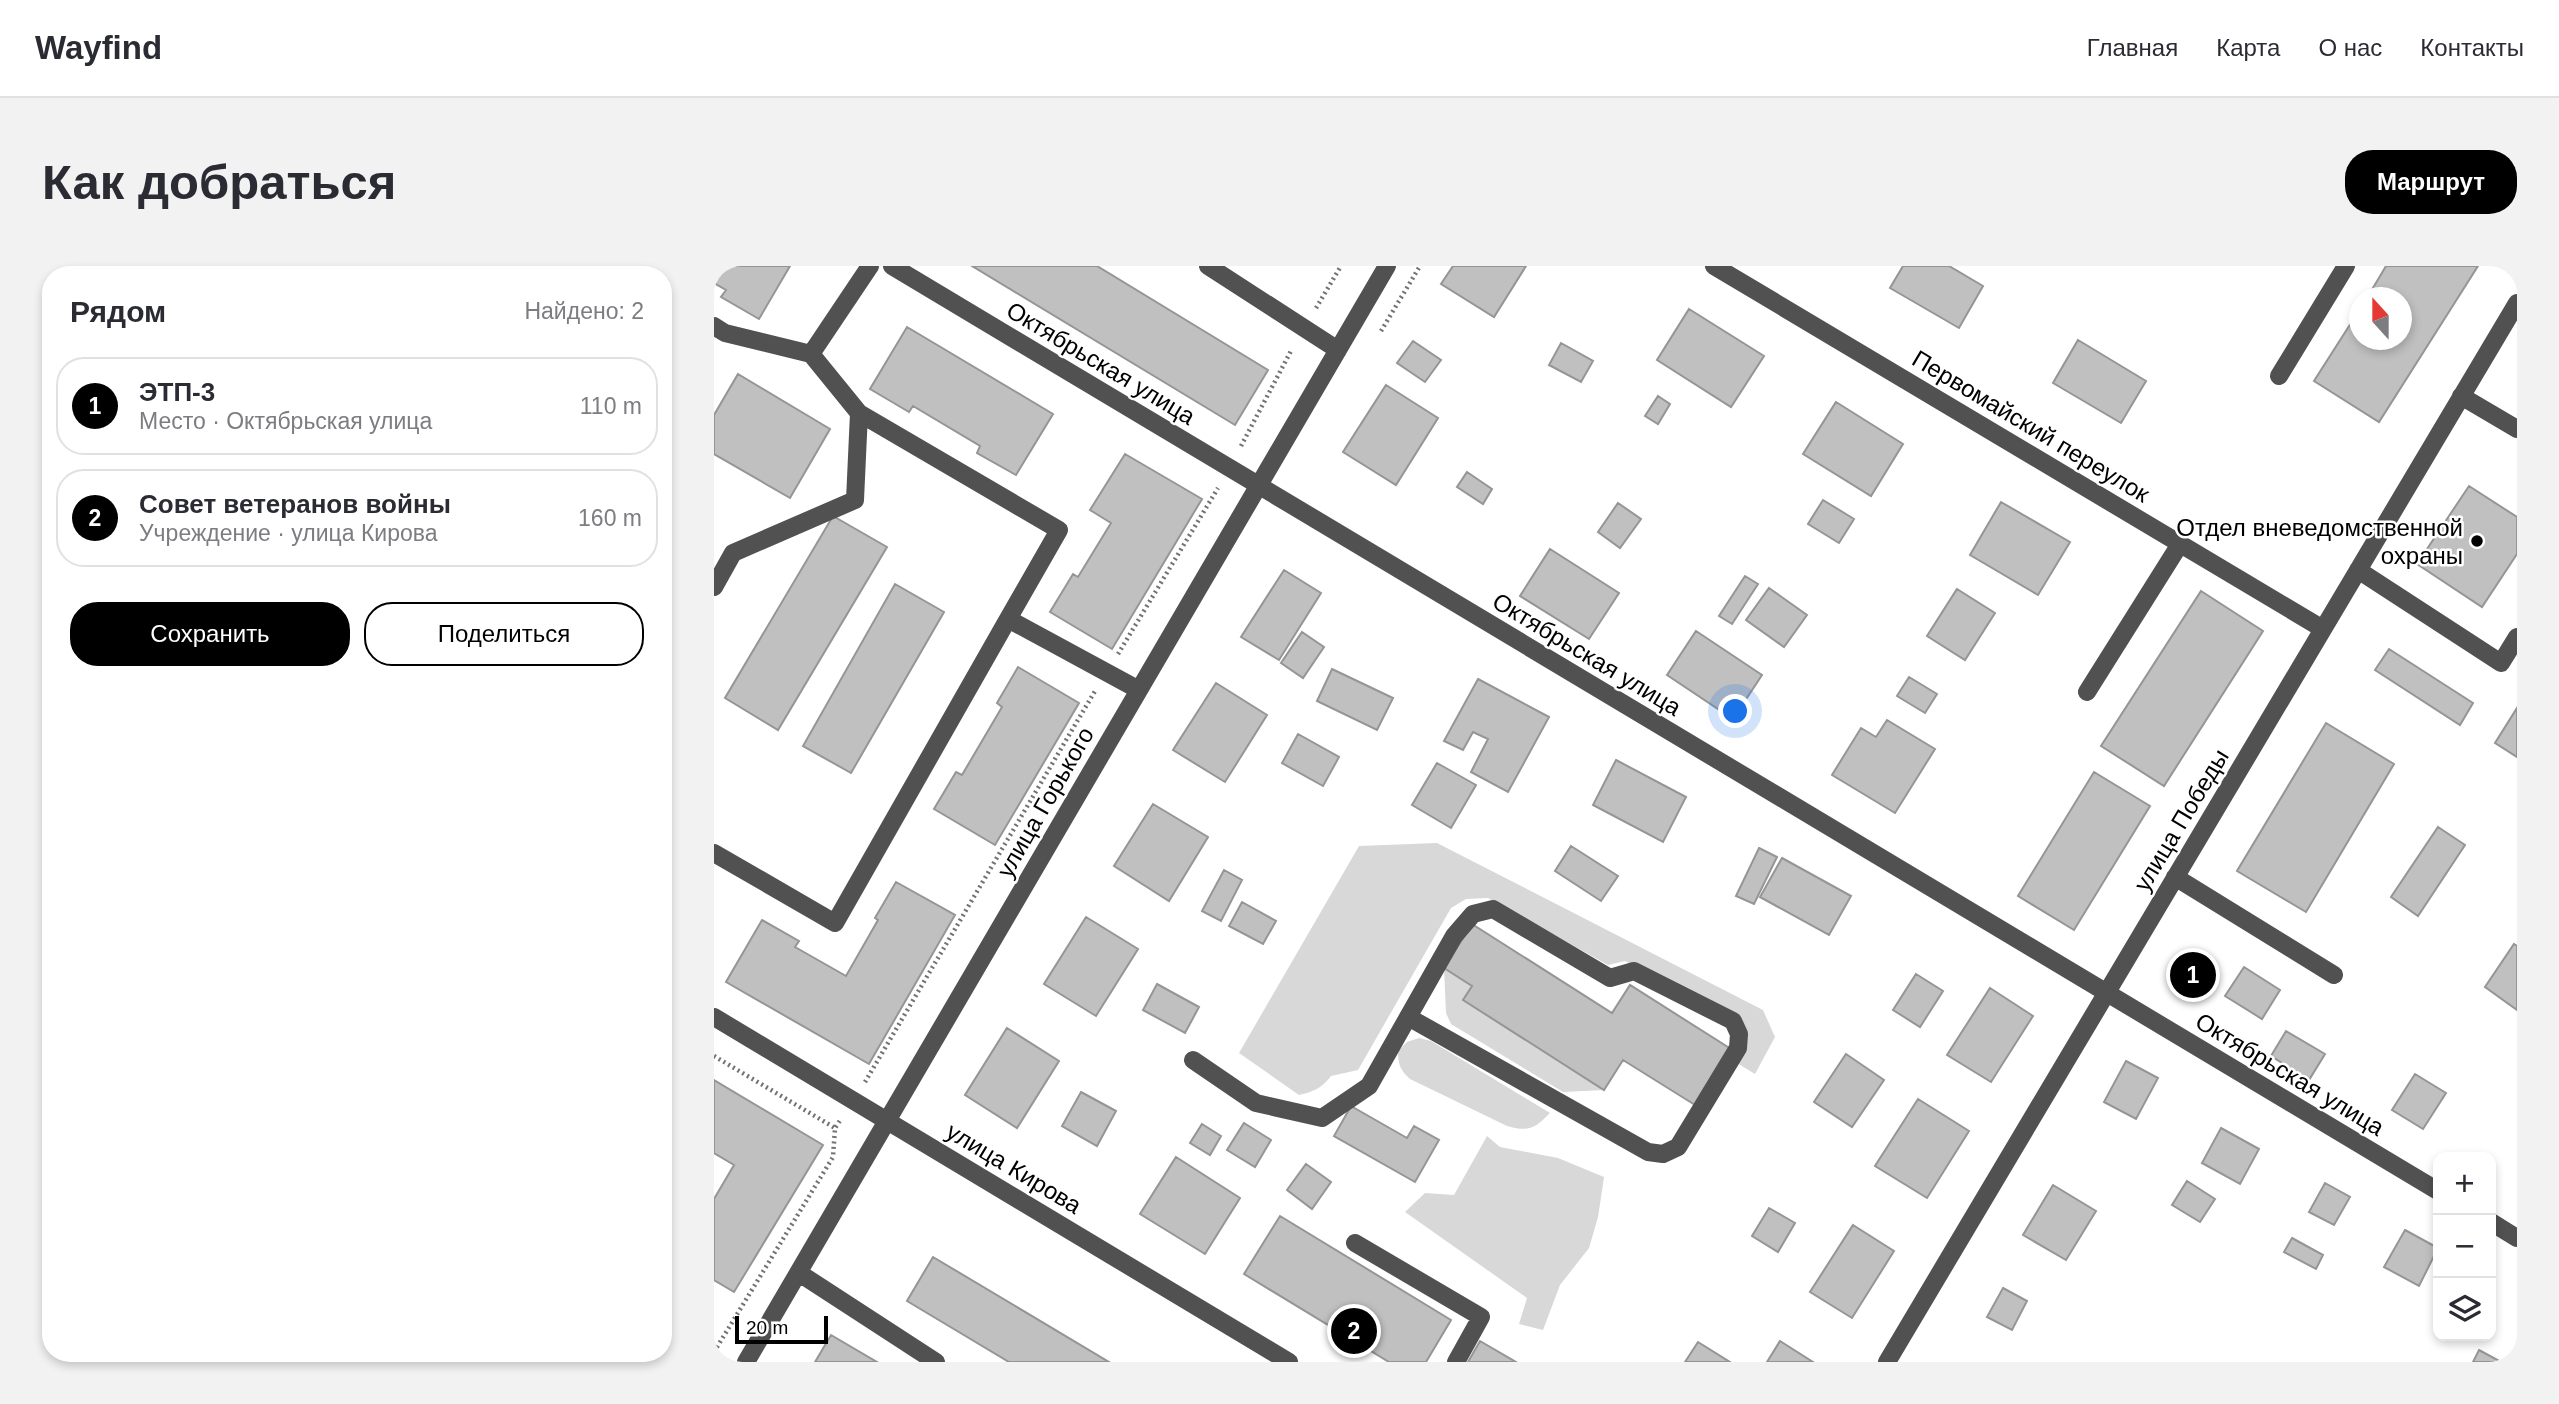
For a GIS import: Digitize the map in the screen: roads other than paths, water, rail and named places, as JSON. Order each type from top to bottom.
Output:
[{"type":"street","points":[[811,355],[870,266]]},
{"type":"street","name":"Октябрьская улица","points":[[892,266],[2433,1188]]},
{"type":"street","points":[[1208,266],[1338,350]]},
{"type":"street","name":"улица Горького","points":[[746,1362],[1387,266]]},
{"type":"street","name":"Первомайский переулок","points":[[1714,266],[2323,629]]},
{"type":"street","points":[[2280,376],[2346,266]]},
{"type":"street","name":"улица Победы","points":[[1886,1362],[2517,303]]},
{"type":"street","points":[[714,326],[725,333],[811,355],[859,413],[1059,530],[835,923],[714,853]]},
{"type":"street","points":[[2461,396],[2517,429]]},
{"type":"street","points":[[714,587],[733,554],[855,500],[859,413]]},
{"type":"street","points":[[2087,692],[2180,544]]},
{"type":"street","points":[[2358,570],[2501,663],[2517,637]]},
{"type":"street","points":[[1008,619],[1139,690]]},
{"type":"street","points":[[2175,877],[2334,975]]},
{"type":"street","points":[[1193,1060],[1256,1103],[1322,1118],[1369,1086],[1408,1017],[1454,936],[1474,914],[1493,909],[1610,978],[1634,971],[1732,1021],[1739,1034],[1738,1048],[1678,1147],[1663,1154],[1648,1152],[1408,1017]]},
{"type":"street","name":"улица Кирова","points":[[714,1017],[1289,1362]]},
{"type":"street","points":[[2496,1225],[2517,1238]]},
{"type":"street","points":[[1355,1243],[1481,1317],[1456,1362]]},
{"type":"street","points":[[799,1272],[936,1362]]},
{"type":"place","name":"Отдел вневедомственной охраны","points":[[2477,541]]},
{"type":"place","name":"ЭТП-3","points":[[2193,975]]},
{"type":"place","name":"Совет ветеранов войны","points":[[1354,1331]]}]
